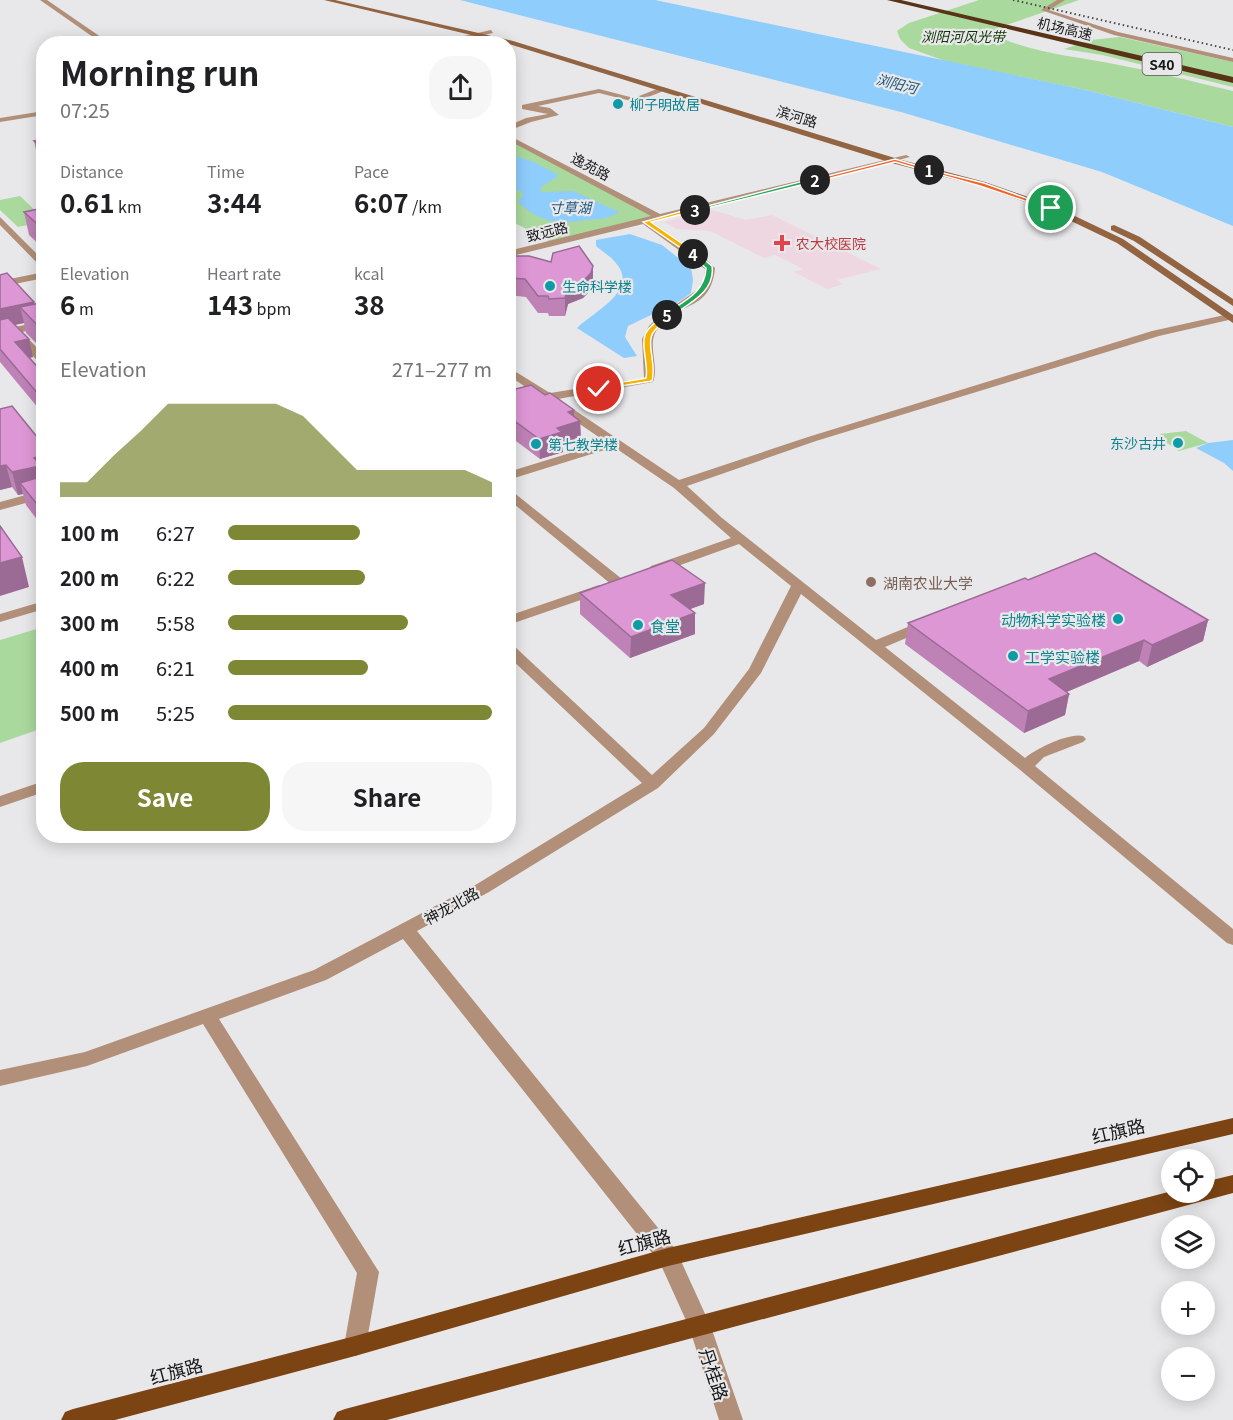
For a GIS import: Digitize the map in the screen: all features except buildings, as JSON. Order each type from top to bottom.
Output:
[{"type":"highway","name":"机场高速","points":[[891,0],[1233,78]]},
{"type":"highway","name":"机场高速","points":[[907,0],[1096,47]]},
{"type":"main road","name":"滨河路","points":[[327,0],[487,36]]},
{"type":"main road","name":"滨河路","points":[[352,0],[509,36]]},
{"type":"main road","name":"滨河路","points":[[516,38],[906,157],[992,180],[1072,209],[1137,239],[1233,303]]},
{"type":"main road","name":"滨河路","points":[[516,45],[895,160],[982,184],[1051,208],[1120,241],[1231,319]]},
{"type":"main road","name":"红旗路","points":[[73,1420],[355,1346],[668,1257],[1233,1126]]},
{"type":"main road","points":[[1215,1189],[1233,1184]]},
{"type":"main road","points":[[345,1420],[1162,1203]]},
{"type":"street","points":[[43,0],[96,36]]},
{"type":"street","points":[[1062,0],[1044,9],[1064,18],[1116,34],[1233,60]]},
{"type":"street","points":[[470,36],[491,32]]},
{"type":"street","points":[[516,126],[529,120],[555,115],[547,110],[525,107],[599,91],[635,100],[665,89]]},
{"type":"street","points":[[0,120],[36,114]]},
{"type":"street","name":"逸苑路","points":[[516,141],[661,218]]},
{"type":"street","name":"致远路","points":[[516,253],[906,157]]},
{"type":"street","points":[[0,220],[36,258]]},
{"type":"street","points":[[548,397],[650,380],[652,368],[648,344],[649,333],[671,312],[698,295],[709,282],[710,268],[703,261],[646,222]]},
{"type":"street","points":[[12,232],[22,230]]},
{"type":"street","points":[[0,284],[36,277]]},
{"type":"street","points":[[678,485],[812,439],[1156,333],[1231,319]]},
{"type":"street","points":[[0,333],[36,326]]},
{"type":"street","points":[[15,330],[36,353]]},
{"type":"street","points":[[516,375],[678,485],[740,539],[1024,766],[1233,939]]},
{"type":"street","points":[[516,473],[615,442]]},
{"type":"street","points":[[0,506],[36,496]]},
{"type":"street","points":[[516,498],[628,578]]},
{"type":"street","points":[[516,618],[740,539]]},
{"type":"street","name":"神龙北路","points":[[0,1078],[87,1059],[320,975],[483,888],[652,784],[709,731],[756,670],[798,585]]},
{"type":"street","points":[[0,618],[36,607]]},
{"type":"street","points":[[875,646],[939,619]]},
{"type":"street","points":[[516,656],[652,784]]},
{"type":"street","points":[[1024,766],[1039,754],[1078,739]]},
{"type":"street","points":[[0,802],[36,789]]},
{"type":"street","name":"丹桂路","points":[[406,930],[668,1257],[700,1327],[731,1420]]},
{"type":"street","points":[[207,1015],[368,1272],[355,1346]]},
{"type":"shaded area","name":"农大校医院","points":[[712,210],[746,220],[772,215],[881,269],[837,280],[843,284],[827,289],[794,272],[803,269],[775,255],[764,258],[710,231],[677,229],[664,222]]},
{"type":"green space","name":"浏阳河风光带","points":[[979,0],[1079,0],[998,28],[993,34],[1039,50],[1148,71],[1233,91],[1233,127],[1086,90],[948,62],[909,48],[900,39],[897,31],[909,23]]},
{"type":"green space","points":[[1120,37],[1233,62],[1233,87],[1102,55],[1064,49],[1091,40]]},
{"type":"green space","points":[[516,141],[661,218],[553,243],[516,224]]},
{"type":"green space","points":[[20,196],[36,211],[36,223],[18,227],[0,210],[0,200]]},
{"type":"green space","points":[[1186,431],[1208,443],[1179,451],[1167,443],[1160,434]]},
{"type":"green space","points":[[36,629],[36,730],[0,743],[0,640]]},
{"type":"water","name":"浏阳河","points":[[460,0],[655,0],[1086,90],[1233,127],[1233,226],[1102,172],[901,112]]},
{"type":"water","name":"寸草湖","points":[[516,156],[534,162],[557,174],[557,177],[541,187],[541,192],[573,191],[619,212],[604,218],[567,222],[550,221],[535,215],[518,202],[523,195],[521,191],[516,190]]},
{"type":"water","points":[[630,234],[662,245],[691,268],[693,280],[691,293],[680,301],[628,326],[625,337],[637,356],[624,358],[577,328],[612,300],[622,282],[621,272],[613,260],[596,246],[596,240]]},
{"type":"water","points":[[1233,440],[1233,471],[1224,463],[1196,448],[1208,443]]},
{"type":"railway","points":[[1013,0],[1233,50]]},
{"type":"place","name":"柳子明故居","points":[[618,104]]},
{"type":"place","name":"农大校医院","points":[[782,243]]},
{"type":"place","name":"生命科学楼","points":[[550,286]]},
{"type":"place","name":"东沙古井","points":[[1178,443]]},
{"type":"place","name":"第七教学楼","points":[[536,444]]},
{"type":"place","name":"湖南农业大学","points":[[871,582]]},
{"type":"place","name":"动物科学实验楼","points":[[1118,619]]},
{"type":"place","name":"食堂","points":[[638,625]]},
{"type":"place","name":"工学实验楼","points":[[1013,656]]},
{"type":"route","points":[[599,389],[650,380],[652,368],[648,344],[649,333],[671,312],[698,295],[709,282],[710,268],[703,261],[646,222],[895,160],[982,184],[1051,208]]}]
